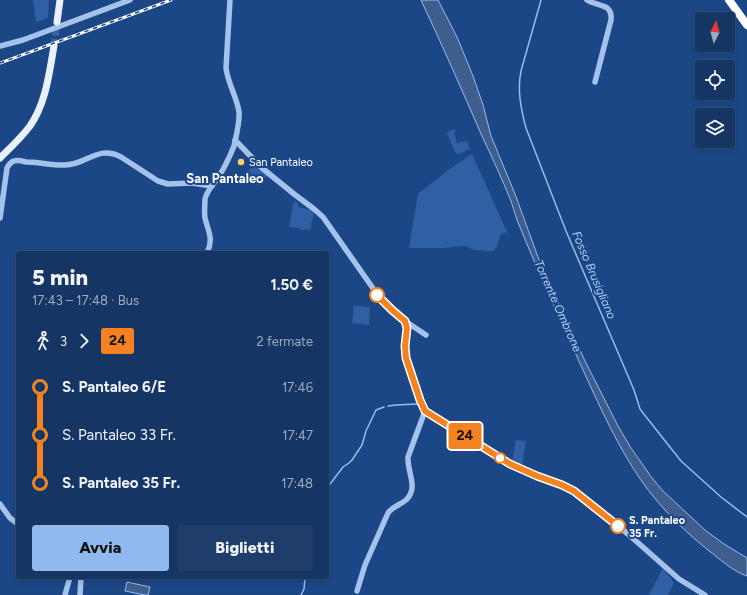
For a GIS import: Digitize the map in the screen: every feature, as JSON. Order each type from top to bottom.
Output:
[{"type":"highway","points":[[729,0],[747,25]]},
{"type":"highway","points":[[735,0],[747,16]]},
{"type":"main road","points":[[57,22],[60,0]]},
{"type":"main road","points":[[0,158],[29,126],[38,110],[47,87],[54,46]]},
{"type":"street","points":[[0,46],[19,41],[130,0]]},
{"type":"street","points":[[208,251],[211,241],[205,214],[207,192],[221,173],[231,152],[235,140],[238,119],[238,112],[226,68],[230,0]]},
{"type":"street","points":[[588,0],[606,7],[610,10],[612,15],[595,82]]},
{"type":"street","points":[[235,140],[262,168],[323,217],[376,294],[405,321],[426,335]]},
{"type":"street","points":[[0,218],[7,168],[9,164],[16,161],[66,165],[78,163],[102,153],[109,153],[118,156],[161,182],[168,184],[192,183],[212,186]]},
{"type":"street","points":[[405,321],[407,328],[405,346],[406,358],[425,411],[510,464],[574,491],[628,534],[679,579],[705,595]]},
{"type":"street","points":[[357,591],[365,565],[388,513],[405,500],[411,493],[412,485],[408,458],[425,411]]},
{"type":"street","points":[[0,504],[10,518],[16,522]]},
{"type":"street","points":[[65,595],[69,579]]},
{"type":"street","points":[[80,595],[82,579]]},
{"type":"shaded area","points":[[33,0],[49,0],[48,18],[36,22]]},
{"type":"shaded area","points":[[455,129],[456,131],[454,132],[457,143],[467,141],[470,149],[458,154],[455,152],[447,133]]},
{"type":"shaded area","points":[[472,154],[508,234],[505,232],[501,234],[497,246],[492,251],[475,250],[465,246],[409,248],[418,194],[451,168]]},
{"type":"shaded area","points":[[255,166],[268,176],[257,185],[242,175]]},
{"type":"shaded area","points":[[294,201],[298,203],[298,207],[314,211],[310,230],[301,230],[299,228],[289,227]]},
{"type":"shaded area","points":[[354,306],[370,307],[369,325],[352,323]]},
{"type":"shaded area","points":[[516,440],[526,441],[522,466],[512,462]]},
{"type":"shaded area","points":[[663,568],[674,583],[668,595],[649,595]]},
{"type":"water","name":"Torrente Ombrone","points":[[421,0],[438,0],[457,37],[483,105],[491,136],[515,194],[538,257],[584,359],[618,426],[631,448],[663,491],[706,531],[747,558],[747,576],[726,564],[697,541],[677,522],[657,502],[625,455],[604,414],[554,307],[524,238],[511,201]]},
{"type":"water","points":[[127,582],[150,587],[148,595],[125,591]]},
{"type":"waterway","name":"Fosso Brusigliano","points":[[541,0],[521,71],[519,85],[520,100],[526,128],[566,231],[634,390],[640,409],[681,461],[721,497],[747,517]]},
{"type":"waterway","points":[[388,406],[417,404]]},
{"type":"waterway","points":[[329,485],[343,467],[352,460],[362,445],[366,431],[376,410],[384,407]]},
{"type":"waterway","points":[[430,411],[479,440]]},
{"type":"waterway","points":[[577,490],[596,505]]},
{"type":"waterway","points":[[301,595],[304,589],[305,579]]},
{"type":"tunnel","points":[[54,46],[57,22]]},
{"type":"railway","points":[[0,63],[171,0]]},
{"type":"bus line","name":"24","points":[[377,295],[407,324],[405,346],[406,358],[422,407],[425,411],[510,464],[574,491],[618,526]]},
{"type":"place","name":"San Pantaleo","points":[[241,162]]},
{"type":"place","name":"S. Pantaleo 35 Fr.","points":[[618,526]]},
{"type":"district","name":"San Pantaleo","points":[[225,178]]}]
